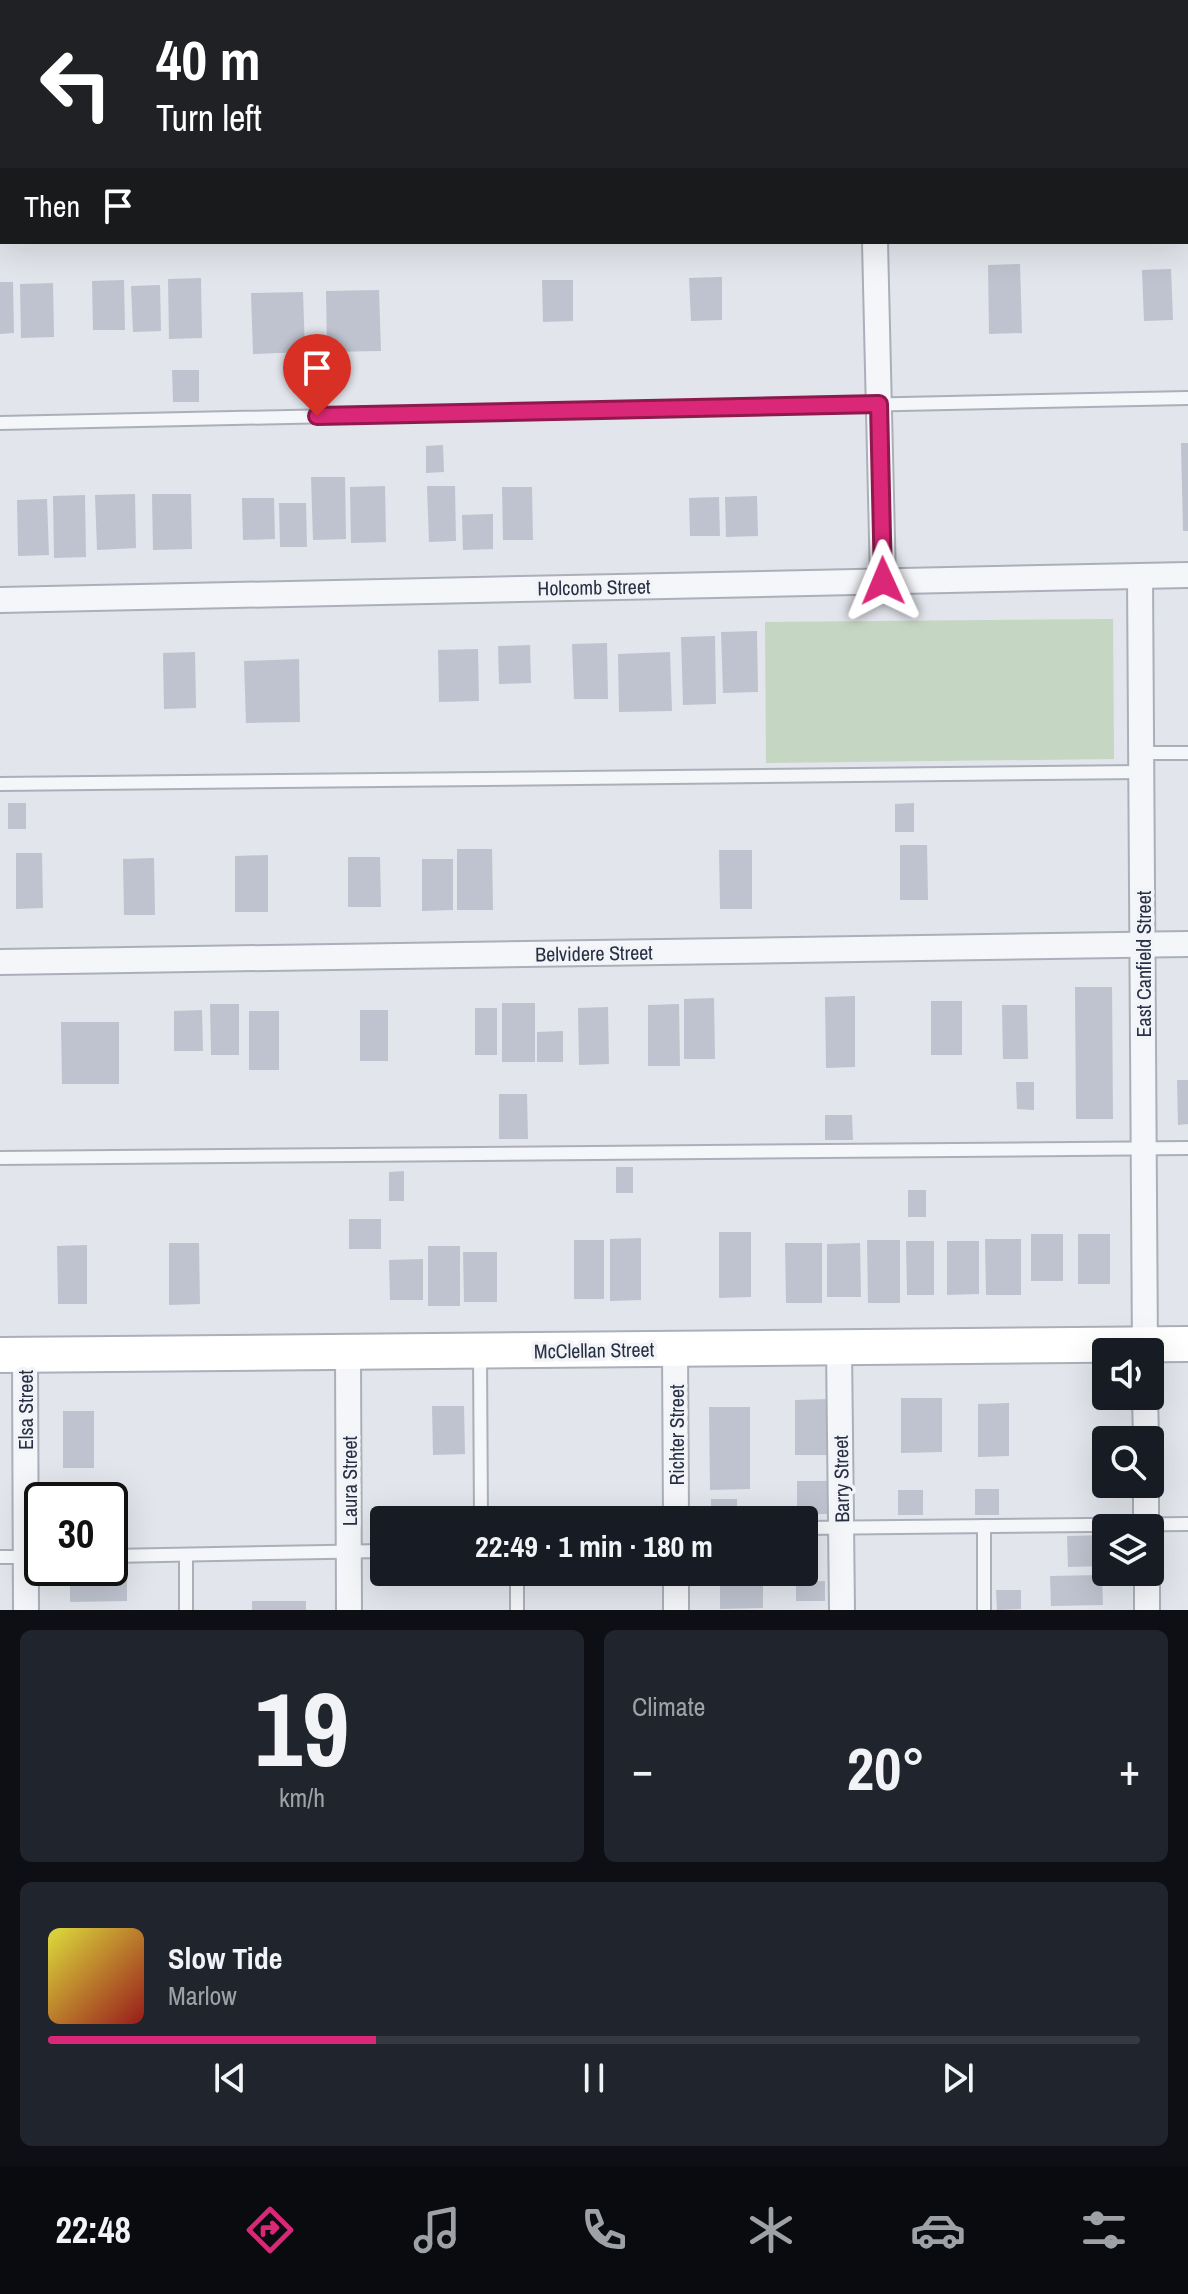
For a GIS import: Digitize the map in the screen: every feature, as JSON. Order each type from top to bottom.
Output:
[{"type":"street","points":[[875,244],[883,581]]},
{"type":"street","name":"Holcomb Street","points":[[0,600],[1188,575]]},
{"type":"street","name":"East Canfield Street","points":[[1140,576],[1145,1338]]},
{"type":"street","name":"Belvidere Street","points":[[0,962],[1188,944]]},
{"type":"street","name":"McClellan Street","points":[[1164,1346],[1188,1344]]},
{"type":"street","name":"Barry Street","points":[[839,1348],[842,1610]]},
{"type":"street","name":"McClellan Street","points":[[13,1355],[1092,1348]]},
{"type":"street","name":"Richter Street","points":[[675,1349],[676,1506]]},
{"type":"street","name":"Laura Street","points":[[348,1352],[349,1610]]},
{"type":"street","name":"Elsa Street","points":[[13,1355],[26,1482]]},
{"type":"street","name":"Elsa Street","points":[[26,1610],[30,1586]]},
{"type":"street","points":[[676,1586],[676,1610]]},
{"type":"street","points":[[1147,1586],[1147,1610]]},
{"type":"lane","points":[[0,423],[1188,398]]},
{"type":"lane","points":[[0,784],[1141,762],[1188,753]]},
{"type":"lane","points":[[0,1158],[1188,1148]]},
{"type":"lane","points":[[480,1351],[481,1506]]},
{"type":"lane","points":[[1164,1525],[1188,1524]]},
{"type":"lane","points":[[984,1526],[984,1610]]},
{"type":"lane","points":[[818,1528],[1092,1526]]},
{"type":"lane","points":[[128,1556],[370,1551]]},
{"type":"lane","points":[[186,1555],[186,1610]]},
{"type":"lane","points":[[0,1557],[24,1557]]},
{"type":"lane","points":[[517,1586],[517,1610]]},
{"type":"green space","points":[[1113,619],[1114,759],[766,763],[765,622]]},
{"type":"building","points":[[1020,264],[1022,333],[989,334],[988,265]]},
{"type":"building","points":[[1171,269],[1173,320],[1144,321],[1142,270]]},
{"type":"building","points":[[722,277],[722,320],[691,321],[689,278]]},
{"type":"building","points":[[201,278],[202,338],[169,339],[168,279]]},
{"type":"building","points":[[124,280],[125,330],[93,330],[92,281]]},
{"type":"building","points":[[542,280],[573,280],[573,321],[543,322]]},
{"type":"building","points":[[0,282],[13,282],[14,333],[0,334]]},
{"type":"building","points":[[53,283],[54,337],[21,338],[20,284]]},
{"type":"building","points":[[160,285],[161,331],[133,332],[131,286]]},
{"type":"building","points":[[379,290],[381,351],[327,352],[326,291]]},
{"type":"building","points":[[303,292],[305,352],[253,354],[251,293]]},
{"type":"building","points":[[172,370],[199,370],[199,402],[173,402]]},
{"type":"building","points":[[1181,443],[1188,443],[1188,531],[1183,531]]},
{"type":"building","points":[[443,445],[444,472],[426,473],[426,446]]},
{"type":"building","points":[[311,477],[345,477],[346,539],[313,540]]},
{"type":"building","points":[[385,486],[386,542],[351,543],[350,487]]},
{"type":"building","points":[[427,486],[455,486],[456,541],[429,542]]},
{"type":"building","points":[[502,487],[532,487],[533,540],[503,540]]},
{"type":"building","points":[[135,494],[136,548],[97,550],[95,495]]},
{"type":"building","points":[[152,494],[191,494],[192,549],[153,550]]},
{"type":"building","points":[[85,495],[86,557],[54,558],[53,496]]},
{"type":"building","points":[[757,496],[758,536],[726,537],[725,497]]},
{"type":"building","points":[[719,497],[720,536],[690,536],[689,498]]},
{"type":"building","points":[[242,498],[274,498],[275,539],[243,540]]},
{"type":"building","points":[[47,499],[49,555],[18,556],[17,500]]},
{"type":"building","points":[[279,503],[306,503],[307,547],[280,547]]},
{"type":"building","points":[[493,514],[493,549],[463,550],[462,515]]},
{"type":"building","points":[[757,631],[758,692],[723,693],[721,632]]},
{"type":"building","points":[[715,636],[716,704],[683,705],[681,637]]},
{"type":"building","points":[[607,643],[608,699],[574,699],[572,644]]},
{"type":"building","points":[[530,645],[531,683],[499,684],[498,646]]},
{"type":"building","points":[[478,649],[479,701],[439,702],[438,650]]},
{"type":"building","points":[[195,652],[196,708],[164,709],[163,653]]},
{"type":"building","points":[[670,652],[672,711],[619,712],[618,654]]},
{"type":"building","points":[[299,659],[300,722],[246,723],[244,661]]},
{"type":"building","points":[[8,803],[26,803],[26,829],[8,829]]},
{"type":"building","points":[[914,803],[914,832],[895,832],[895,804]]},
{"type":"building","points":[[900,845],[927,845],[928,900],[900,900]]},
{"type":"building","points":[[457,849],[492,849],[493,910],[457,910]]},
{"type":"building","points":[[719,850],[752,850],[752,909],[720,909]]},
{"type":"building","points":[[16,853],[42,853],[43,908],[16,909]]},
{"type":"building","points":[[268,855],[268,912],[235,912],[235,856]]},
{"type":"building","points":[[348,857],[380,857],[381,907],[348,907]]},
{"type":"building","points":[[154,858],[155,915],[124,915],[123,859]]},
{"type":"building","points":[[422,859],[453,859],[453,910],[422,911]]},
{"type":"building","points":[[1075,987],[1112,987],[1113,1119],[1076,1119]]},
{"type":"building","points":[[855,996],[855,1067],[826,1068],[825,997]]},
{"type":"building","points":[[714,998],[715,1059],[684,1059],[684,999]]},
{"type":"building","points":[[931,1001],[962,1001],[962,1055],[931,1055]]},
{"type":"building","points":[[502,1003],[535,1003],[535,1062],[502,1062]]},
{"type":"building","points":[[210,1004],[239,1004],[239,1055],[211,1055]]},
{"type":"building","points":[[679,1004],[680,1066],[648,1066],[648,1005]]},
{"type":"building","points":[[1002,1005],[1027,1005],[1028,1059],[1003,1059]]},
{"type":"building","points":[[608,1007],[609,1064],[579,1065],[578,1008]]},
{"type":"building","points":[[475,1008],[497,1008],[497,1055],[475,1055]]},
{"type":"building","points":[[202,1010],[203,1051],[174,1051],[174,1011]]},
{"type":"building","points":[[360,1010],[388,1010],[388,1061],[360,1061]]},
{"type":"building","points":[[249,1011],[279,1011],[279,1070],[249,1070]]},
{"type":"building","points":[[61,1022],[119,1022],[119,1084],[62,1084]]},
{"type":"building","points":[[563,1031],[563,1062],[537,1062],[537,1032]]},
{"type":"building","points":[[1177,1080],[1188,1080],[1188,1124],[1178,1125]]},
{"type":"building","points":[[1016,1082],[1034,1082],[1034,1110],[1017,1109]]},
{"type":"building","points":[[499,1094],[527,1094],[528,1139],[499,1139]]},
{"type":"building","points":[[825,1115],[852,1115],[853,1140],[825,1140]]},
{"type":"building","points":[[616,1167],[633,1167],[633,1193],[616,1193]]},
{"type":"building","points":[[404,1171],[404,1201],[389,1201],[389,1172]]},
{"type":"building","points":[[908,1190],[926,1190],[926,1217],[908,1217]]},
{"type":"building","points":[[349,1219],[381,1219],[381,1249],[349,1249]]},
{"type":"building","points":[[719,1232],[751,1232],[751,1297],[719,1298]]},
{"type":"building","points":[[1031,1234],[1063,1234],[1063,1281],[1031,1281]]},
{"type":"building","points":[[1078,1234],[1110,1234],[1110,1284],[1078,1284]]},
{"type":"building","points":[[641,1238],[641,1300],[610,1301],[610,1239]]},
{"type":"building","points":[[985,1239],[1021,1239],[1021,1295],[986,1295]]},
{"type":"building","points":[[574,1240],[604,1240],[604,1299],[574,1299]]},
{"type":"building","points":[[867,1240],[900,1240],[900,1303],[868,1303]]},
{"type":"building","points":[[906,1241],[934,1241],[934,1295],[907,1295]]},
{"type":"building","points":[[947,1241],[979,1241],[979,1294],[947,1295]]},
{"type":"building","points":[[169,1243],[199,1243],[200,1304],[169,1305]]},
{"type":"building","points":[[785,1243],[822,1243],[822,1303],[786,1303]]},
{"type":"building","points":[[860,1243],[861,1297],[827,1297],[827,1244]]},
{"type":"building","points":[[87,1245],[87,1304],[58,1304],[57,1246]]},
{"type":"building","points":[[428,1246],[460,1246],[460,1306],[428,1306]]},
{"type":"building","points":[[463,1252],[497,1252],[497,1302],[464,1302]]},
{"type":"building","points":[[423,1259],[423,1300],[390,1300],[389,1260]]},
{"type":"building","points":[[901,1398],[942,1398],[942,1452],[901,1453]]},
{"type":"building","points":[[829,1399],[829,1455],[795,1455],[795,1400]]},
{"type":"building","points":[[1009,1403],[1009,1456],[978,1457],[978,1404]]},
{"type":"building","points":[[432,1406],[464,1406],[465,1454],[433,1455]]},
{"type":"building","points":[[709,1407],[750,1407],[750,1489],[710,1490]]},
{"type":"building","points":[[63,1411],[94,1411],[94,1468],[63,1468]]},
{"type":"building","points":[[797,1481],[828,1481],[828,1514],[818,1514],[818,1506],[797,1506]]},
{"type":"building","points":[[975,1489],[999,1489],[999,1515],[975,1515]]},
{"type":"building","points":[[898,1490],[923,1490],[923,1515],[898,1515]]},
{"type":"building","points":[[711,1499],[737,1499],[737,1506],[711,1506]]},
{"type":"building","points":[[1092,1535],[1092,1566],[1068,1567],[1067,1536]]},
{"type":"building","points":[[1092,1575],[1092,1586],[1102,1586],[1103,1605],[1051,1606],[1050,1576]]},
{"type":"building","points":[[818,1581],[825,1581],[825,1601],[796,1601],[796,1586],[818,1586]]},
{"type":"building","points":[[70,1586],[127,1586],[127,1601],[70,1602]]},
{"type":"building","points":[[720,1586],[763,1586],[763,1608],[720,1609]]},
{"type":"building","points":[[996,1590],[1021,1590],[1021,1609],[997,1610]]},
{"type":"building","points":[[252,1601],[306,1601],[306,1610],[252,1610]]},
{"type":"route","points":[[317,416],[879,404],[883,581]]}]
